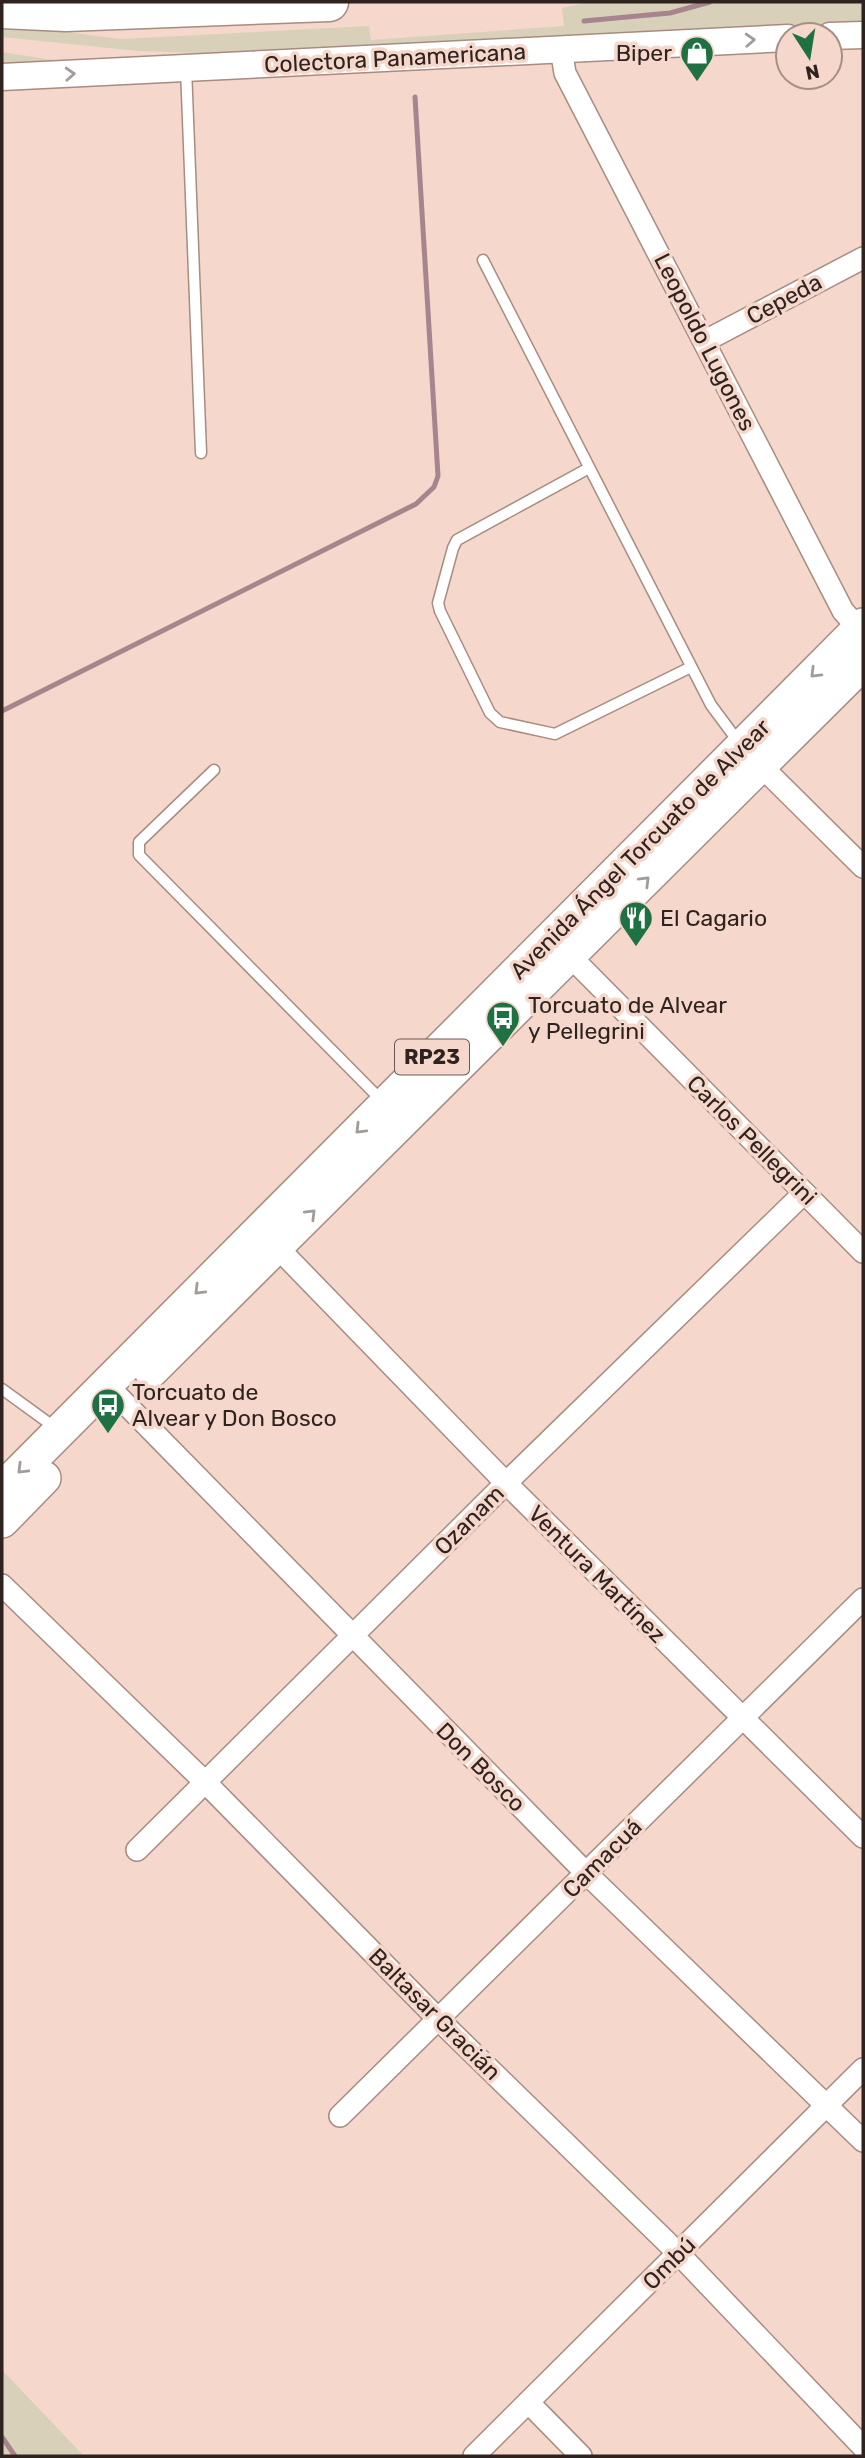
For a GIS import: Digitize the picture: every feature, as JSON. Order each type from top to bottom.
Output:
[{"type":"highway","points":[[2,9],[66,12],[329,2]]},
{"type":"main road","name":"Avenida Ángel Torcuato de Alvear","points":[[2,1489],[59,1431],[114,1392],[277,1247],[561,947],[751,755],[861,627]]},
{"type":"main road","name":"Avenida Ángel Torcuato de Alvear","points":[[751,755],[863,663]]},
{"type":"main road","name":"Avenida Ángel Torcuato de Alvear","points":[[2,1521],[114,1392],[385,1104],[561,947]]},
{"type":"street","points":[[844,36],[863,35]]},
{"type":"street","name":"Colectora Panamericana","points":[[2,77],[774,39]]},
{"type":"street","name":"Leopoldo Lugones","points":[[561,49],[565,73],[843,611],[861,627]]},
{"type":"street","name":"Cepeda","points":[[705,341],[863,258]]},
{"type":"street","points":[[751,755],[863,867]]},
{"type":"street","name":"Carlos Pellegrini","points":[[561,947],[863,1252]]},
{"type":"street","name":"Ozanam","points":[[137,1850],[506,1483],[804,1194]]},
{"type":"street","name":"Ventura Martínez","points":[[277,1247],[506,1483],[863,1837]]},
{"type":"street","name":"Don Bosco","points":[[114,1392],[586,1873],[828,2104],[863,2141]]},
{"type":"street","name":"Baltasar Gracián","points":[[2,1585],[206,1783],[439,2020],[678,2253],[863,2446]]},
{"type":"street","name":"Camacuá","points":[[340,2116],[863,1599]]},
{"type":"street","name":"Ombú","points":[[474,2456],[863,2069]]},
{"type":"street","points":[[528,2402],[581,2456]]},
{"type":"lane","points":[[186,68],[201,453]]},
{"type":"lane","points":[[482,260],[691,667],[718,716],[751,755]]},
{"type":"lane","points":[[589,468],[457,540],[453,548],[438,603],[439,611],[490,713],[500,722],[555,734],[691,667]]},
{"type":"lane","points":[[214,770],[139,842],[139,855],[385,1104]]},
{"type":"lane","points":[[2,1389],[59,1431]]},
{"type":"shaded area","points":[[590,2],[863,2],[863,25],[844,26],[844,21],[774,21],[774,29],[228,54],[138,51],[2,37],[2,24],[121,39],[369,26],[371,40],[564,26],[562,8]]},
{"type":"shaded area","points":[[2,52],[59,61],[2,66]]},
{"type":"shaded area","points":[[2,2370],[84,2456],[2,2456]]},
{"type":"waterway","points":[[584,21],[670,13],[710,2]]},
{"type":"waterway","points":[[2,711],[416,504],[434,487],[438,476],[415,97]]},
{"type":"waterway","points":[[2,2437],[15,2456]]},
{"type":"place","name":"Biper","points":[[697,83]]},
{"type":"place","name":"El Cagario","points":[[636,948]]},
{"type":"place","name":"Torcuato de Alvear y Pellegrini","points":[[503,1048]]},
{"type":"place","name":"Torcuato de Alvear y Don Bosco","points":[[108,1435]]}]
